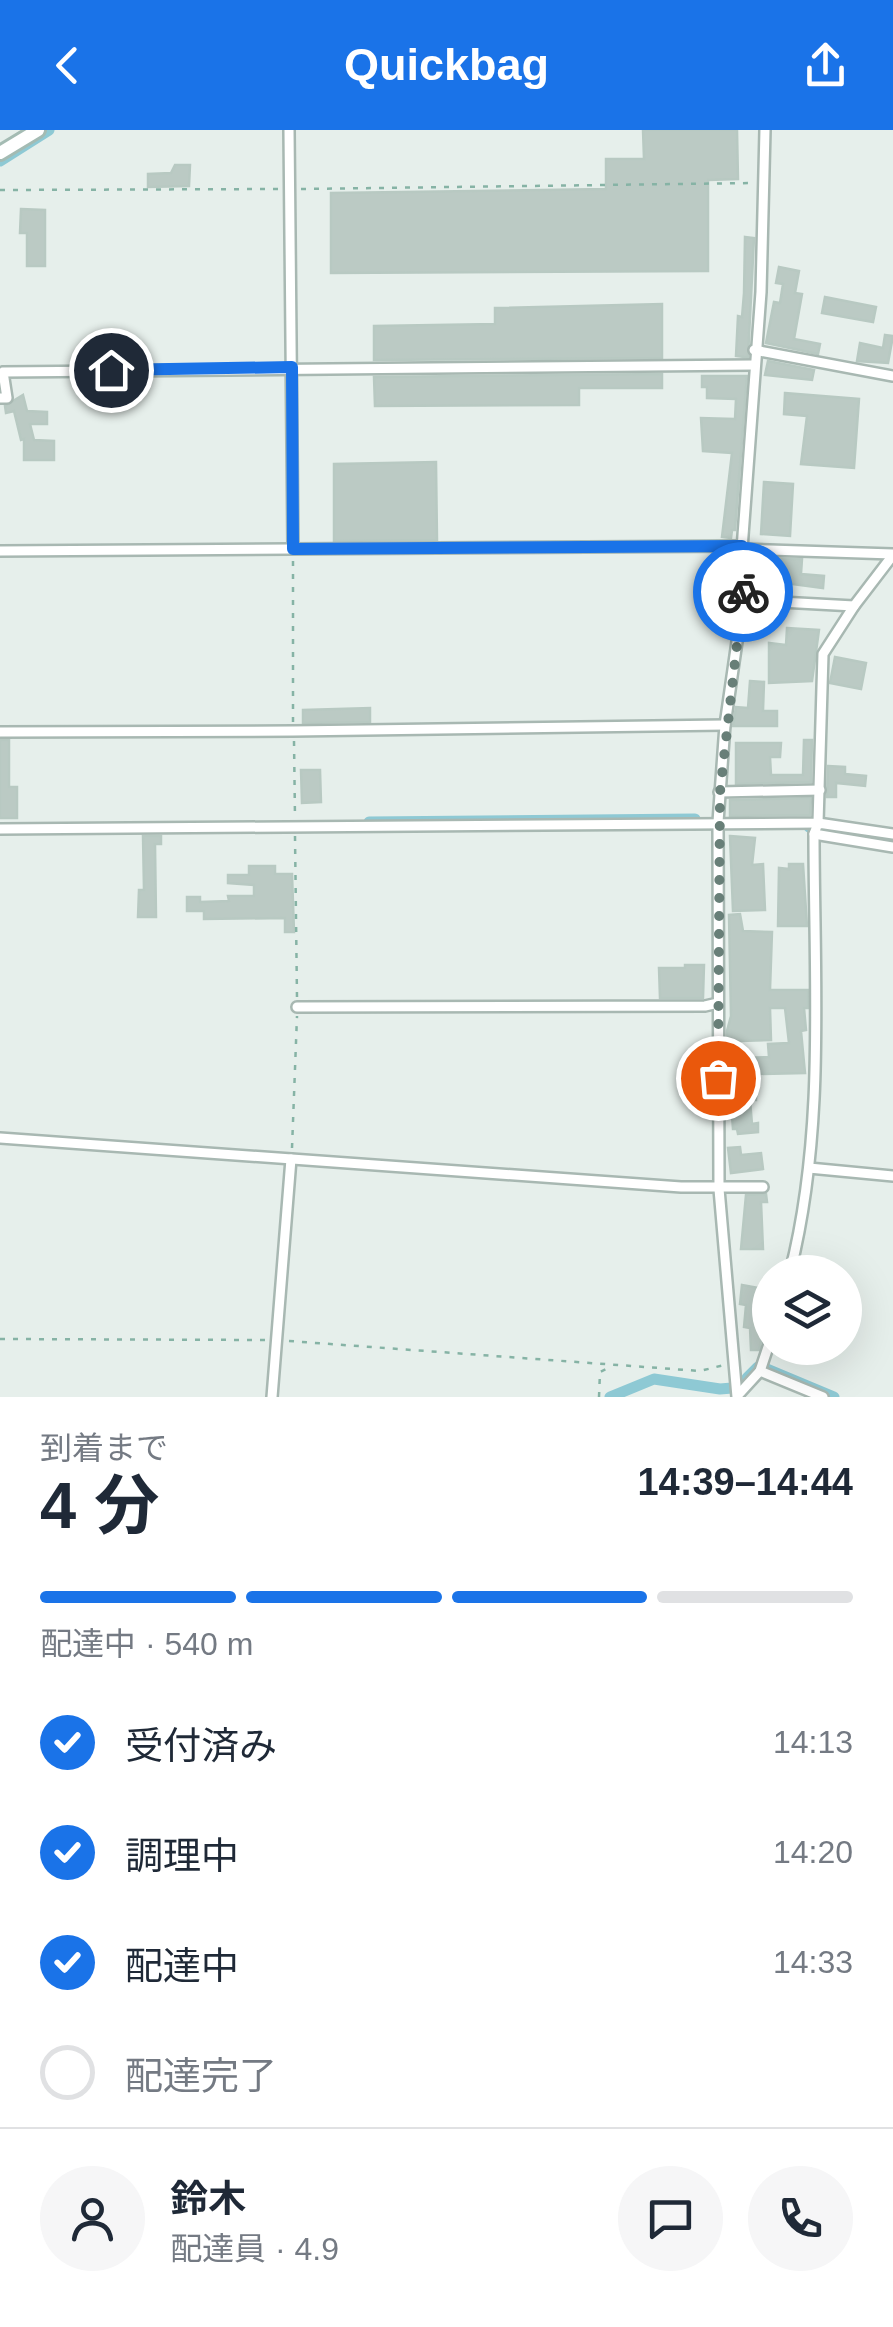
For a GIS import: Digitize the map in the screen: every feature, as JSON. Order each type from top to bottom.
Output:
[{"type":"street","points":[[0,154],[38,130]]},
{"type":"street","points":[[289,130],[293,549]]},
{"type":"street","points":[[737,1396],[719,1189],[718,822],[725,725],[743,600],[742,547],[760,292],[765,130]]},
{"type":"street","points":[[754,350],[893,376]]},
{"type":"street","points":[[0,398],[7,398],[3,372],[754,365]]},
{"type":"street","points":[[0,552],[742,547],[893,555]]},
{"type":"street","points":[[793,1255],[809,1168],[814,1039],[814,834],[820,790],[823,654],[893,555]]},
{"type":"street","points":[[743,600],[854,606]]},
{"type":"street","points":[[0,732],[725,725]]},
{"type":"street","points":[[720,792],[820,790]]},
{"type":"street","points":[[0,829],[295,823],[718,822],[818,823],[893,834]]},
{"type":"street","points":[[814,834],[893,846]]},
{"type":"street","points":[[297,1006],[718,1003]]},
{"type":"street","points":[[0,1138],[719,1189],[763,1186]]},
{"type":"street","points":[[272,1397],[291,1159]]},
{"type":"street","points":[[809,1168],[893,1176]]},
{"type":"street","points":[[737,1396],[762,1365]]},
{"type":"street","points":[[760,1372],[824,1397]]},
{"type":"path","points":[[0,190],[764,183]]},
{"type":"path","points":[[291,1159],[298,1055],[293,549]]},
{"type":"path","points":[[0,1339],[276,1340],[700,1371],[735,1362]]},
{"type":"path","points":[[599,1397],[600,1372],[614,1365]]},
{"type":"building","points":[[643,130],[737,130],[738,179],[708,180],[708,271],[331,273],[331,193],[606,189],[606,159],[644,159]]},
{"type":"building","points":[[175,165],[190,165],[189,186],[148,187],[148,174],[171,173]]},
{"type":"building","points":[[21,209],[45,210],[45,266],[27,266],[27,233],[20,233]]},
{"type":"building","points":[[745,237],[754,238],[748,357],[736,356],[738,316],[742,317],[744,293]]},
{"type":"building","points":[[779,267],[799,271],[795,293],[802,294],[794,339],[820,344],[818,354],[766,343],[774,302],[780,303],[783,284],[776,283]]},
{"type":"building","points":[[825,297],[876,307],[873,322],[822,313]]},
{"type":"building","points":[[662,304],[662,358],[374,360],[374,326],[495,324],[495,308]]},
{"type":"building","points":[[885,335],[893,336],[888,363],[857,361],[860,343],[883,348]]},
{"type":"building","points":[[768,361],[814,370],[812,380],[765,375]]},
{"type":"building","points":[[662,374],[662,388],[579,388],[579,405],[375,406],[374,377]]},
{"type":"building","points":[[702,376],[747,376],[735,530],[731,538],[722,537],[732,453],[703,451],[701,418],[735,419],[736,399],[707,398]]},
{"type":"building","points":[[785,393],[859,399],[854,468],[801,464],[807,416],[784,414]]},
{"type":"building","points":[[23,395],[27,411],[47,412],[47,424],[30,424],[34,440],[54,441],[54,460],[24,460],[24,439],[21,440],[14,411],[6,413],[5,406]]},
{"type":"building","points":[[436,462],[437,540],[334,541],[334,464]]},
{"type":"building","points":[[764,482],[793,484],[790,536],[761,534]]},
{"type":"building","points":[[753,558],[802,559],[801,574],[824,576],[823,588],[777,582],[778,577],[752,574]]},
{"type":"building","points":[[787,628],[819,630],[812,681],[769,683],[769,643],[786,645]]},
{"type":"building","points":[[835,657],[866,663],[861,689],[830,683]]},
{"type":"building","points":[[750,681],[764,682],[763,711],[777,711],[777,726],[733,726],[736,707],[748,708]]},
{"type":"building","points":[[370,708],[370,722],[303,723],[303,710]]},
{"type":"building","points":[[0,740],[9,740],[9,787],[17,787],[17,818],[0,818]]},
{"type":"building","points":[[804,740],[812,740],[811,782],[736,784],[736,743],[781,743],[780,757],[770,757],[771,775],[803,775]]},
{"type":"building","points":[[828,766],[845,767],[845,774],[866,776],[865,786],[836,783],[836,797],[827,797]]},
{"type":"building","points":[[301,770],[320,770],[321,802],[302,803]]},
{"type":"building","points":[[811,798],[810,815],[730,816],[730,800]]},
{"type":"building","points":[[143,836],[161,836],[161,844],[155,844],[156,917],[138,917],[139,890],[144,890]]},
{"type":"building","points":[[730,836],[755,838],[752,865],[763,864],[765,910],[733,911]]},
{"type":"building","points":[[789,864],[803,864],[807,926],[778,926],[779,868],[789,869]]},
{"type":"building","points":[[249,866],[275,866],[275,874],[292,874],[294,932],[285,932],[285,918],[204,919],[204,911],[187,911],[187,897],[200,897],[200,902],[254,896],[254,885],[228,883],[228,875],[249,875]]},
{"type":"building","points":[[740,914],[743,931],[772,932],[770,990],[808,990],[808,1008],[804,1008],[806,1030],[801,1031],[805,1073],[757,1074],[756,1100],[750,1100],[752,1124],[758,1123],[758,1132],[738,1134],[733,1129],[727,1089],[727,1031],[731,1016],[729,915]],"holes":[[[770,1008],[785,1008],[789,1043],[768,1044],[769,1057],[740,1058],[740,1041],[771,1040]]]},
{"type":"building","points":[[704,965],[703,998],[660,998],[659,968]]},
{"type":"building","points":[[740,1147],[741,1155],[761,1153],[763,1169],[731,1173],[728,1148]]},
{"type":"building","points":[[766,1194],[767,1202],[761,1202],[763,1249],[741,1249],[746,1195]]},
{"type":"building","points":[[742,1285],[752,1287],[752,1350],[750,1328],[744,1327],[746,1305],[740,1304]]},
{"type":"waterway","points":[[0,161],[49,130]]},
{"type":"waterway","points":[[369,822],[695,819]]},
{"type":"waterway","points":[[809,827],[893,838]]},
{"type":"waterway","points":[[747,1378],[758,1367]]},
{"type":"waterway","points":[[767,1369],[834,1397]]},
{"type":"waterway","points":[[610,1397],[654,1379],[732,1388]]},
{"type":"way so far","points":[[718,1078],[720,792],[743,592]]},
{"type":"route","points":[[111,370],[292,367],[293,549],[742,546],[743,592]]}]
